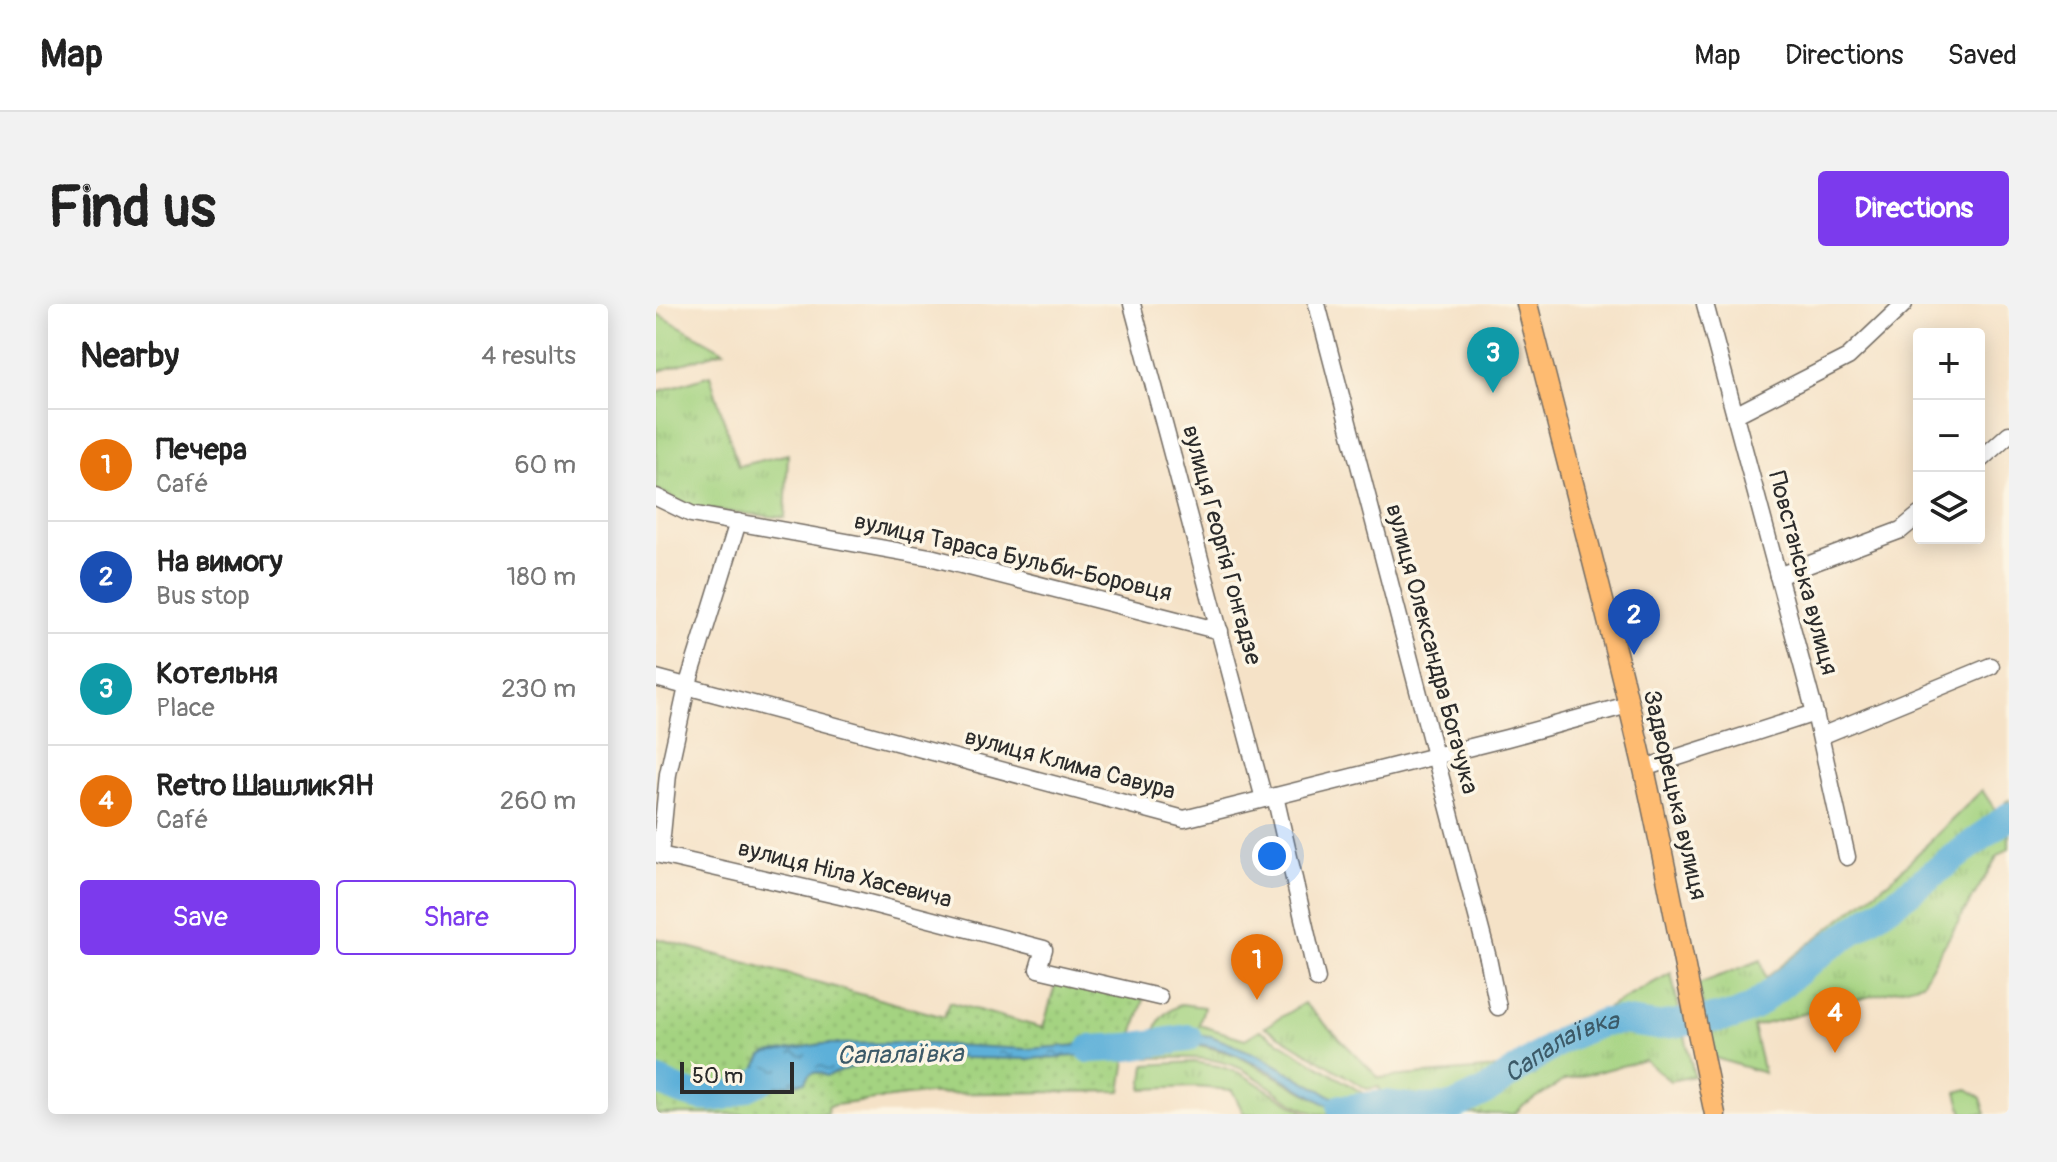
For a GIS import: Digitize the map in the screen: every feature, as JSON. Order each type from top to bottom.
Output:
[{"type":"main road","name":"Задворецька вулиця","points":[[1527,304],[1644,768],[1715,1114]]},
{"type":"street","name":"вулиця Георгія Гонгадзе","points":[[1132,304],[1220,631],[1270,798],[1317,979]]},
{"type":"street","name":"вулиця Олександра Богачука","points":[[1317,304],[1488,958],[1498,1007]]},
{"type":"street","name":"Повстанська вулиця","points":[[1705,304],[1821,736],[1847,857]]},
{"type":"street","points":[[1735,415],[1848,357],[1904,304]]},
{"type":"street","points":[[1985,456],[2009,434]]},
{"type":"street","name":"вулиця Тараса Бульби-Боровця","points":[[656,497],[691,514],[930,557],[1220,631]]},
{"type":"street","points":[[1778,576],[1901,530],[1913,520]]},
{"type":"street","points":[[687,687],[738,522]]},
{"type":"street","points":[[1821,736],[1991,666]]},
{"type":"street","name":"вулиця Клима Савура","points":[[656,678],[1184,819],[1628,705]]},
{"type":"street","name":"вулиця Ніла Хасевича","points":[[687,687],[668,774],[660,855],[849,898],[1044,949],[1038,969],[1159,997]]},
{"type":"street","points":[[1644,768],[1815,713]]},
{"type":"green space","points":[[656,313],[724,351],[656,372]]},
{"type":"green space","points":[[710,375],[738,466],[788,454],[785,518],[694,508],[656,489],[656,392]]},
{"type":"green space","points":[[1982,790],[1996,811],[2009,800],[2009,848],[1997,857],[1922,983],[1753,1027],[1764,1073],[1715,1058],[1698,984],[1761,960],[1766,978],[1894,877]]},
{"type":"green space","points":[[656,938],[944,1017],[949,1002],[1043,1028],[1056,982],[1144,999],[1127,1053],[1121,1091],[922,1094],[828,1106],[827,1114],[656,1114]]},
{"type":"green space","points":[[1671,973],[1694,1076],[1670,1081],[1645,1060],[1565,1080],[1521,1107],[1515,1114],[1385,1114],[1379,1087],[1367,1089],[1265,1027],[1304,1003],[1379,1078],[1498,1068]]},
{"type":"green space","points":[[1181,1004],[1204,1007],[1199,1025],[1245,1039],[1260,1030],[1366,1095],[1375,1095],[1376,1100],[1355,1103],[1338,1100],[1260,1056],[1191,1034],[1154,1035],[1163,1016]]},
{"type":"green space","points":[[1179,1042],[1236,1055],[1344,1114],[1309,1111],[1242,1069],[1219,1061],[1148,1058],[1150,1047]]},
{"type":"green space","points":[[1194,1062],[1240,1073],[1307,1114],[1244,1114],[1232,1090],[1195,1087],[1142,1089],[1145,1065]]},
{"type":"green space","points":[[1968,1089],[1981,1098],[1986,1114],[1963,1114],[1957,1092]]},
{"type":"water","points":[[1154,1035],[1211,1036],[1260,1056],[1338,1100],[1355,1103],[1376,1100],[1378,1109],[1355,1114],[1340,1113],[1267,1069],[1208,1046],[1183,1043],[1150,1047]]},
{"type":"water","points":[[1131,1041],[1127,1053],[1026,1059],[879,1058],[826,1076],[814,1073],[805,1082],[752,1091],[730,1099],[730,1093],[746,1086],[762,1056],[822,1044],[911,1043],[1027,1049]]},
{"type":"waterway","name":"Сапалаївка","points":[[1341,1108],[1385,1104],[1417,1108],[1452,1107],[1486,1091],[1563,1039],[1603,1022],[1622,1021],[1656,1026],[1734,1016],[1752,1008],[1825,950],[1902,897],[2009,816]]},
{"type":"waterway","name":"Сапалаївка","points":[[1090,1049],[1188,1038]]},
{"type":"waterway","name":"Сапалаївка","points":[[656,1080],[686,1093],[709,1098],[732,1094],[762,1080]]},
{"type":"place","name":"Котельня","points":[[1493,393]]},
{"type":"place","name":"На вимогу","points":[[1634,655]]},
{"type":"place","name":"Печера","points":[[1257,1000]]},
{"type":"place","name":"Retro ШашликЯН","points":[[1835,1053]]}]
